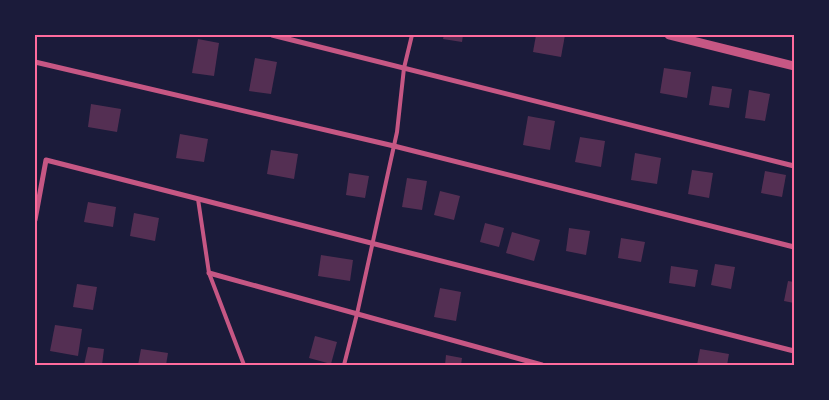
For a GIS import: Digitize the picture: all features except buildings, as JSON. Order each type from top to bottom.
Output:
[{"type":"street","points":[[272,35],[794,166]]},
{"type":"street","points":[[669,35],[794,66]]},
{"type":"street","points":[[35,62],[394,146],[794,247]]},
{"type":"street","points":[[35,220],[46,160],[794,351]]},
{"type":"street","points":[[209,273],[542,365]]},
{"type":"lane","points":[[344,365],[397,132],[404,68],[412,35]]},
{"type":"lane","points":[[198,199],[209,273],[244,365]]}]
